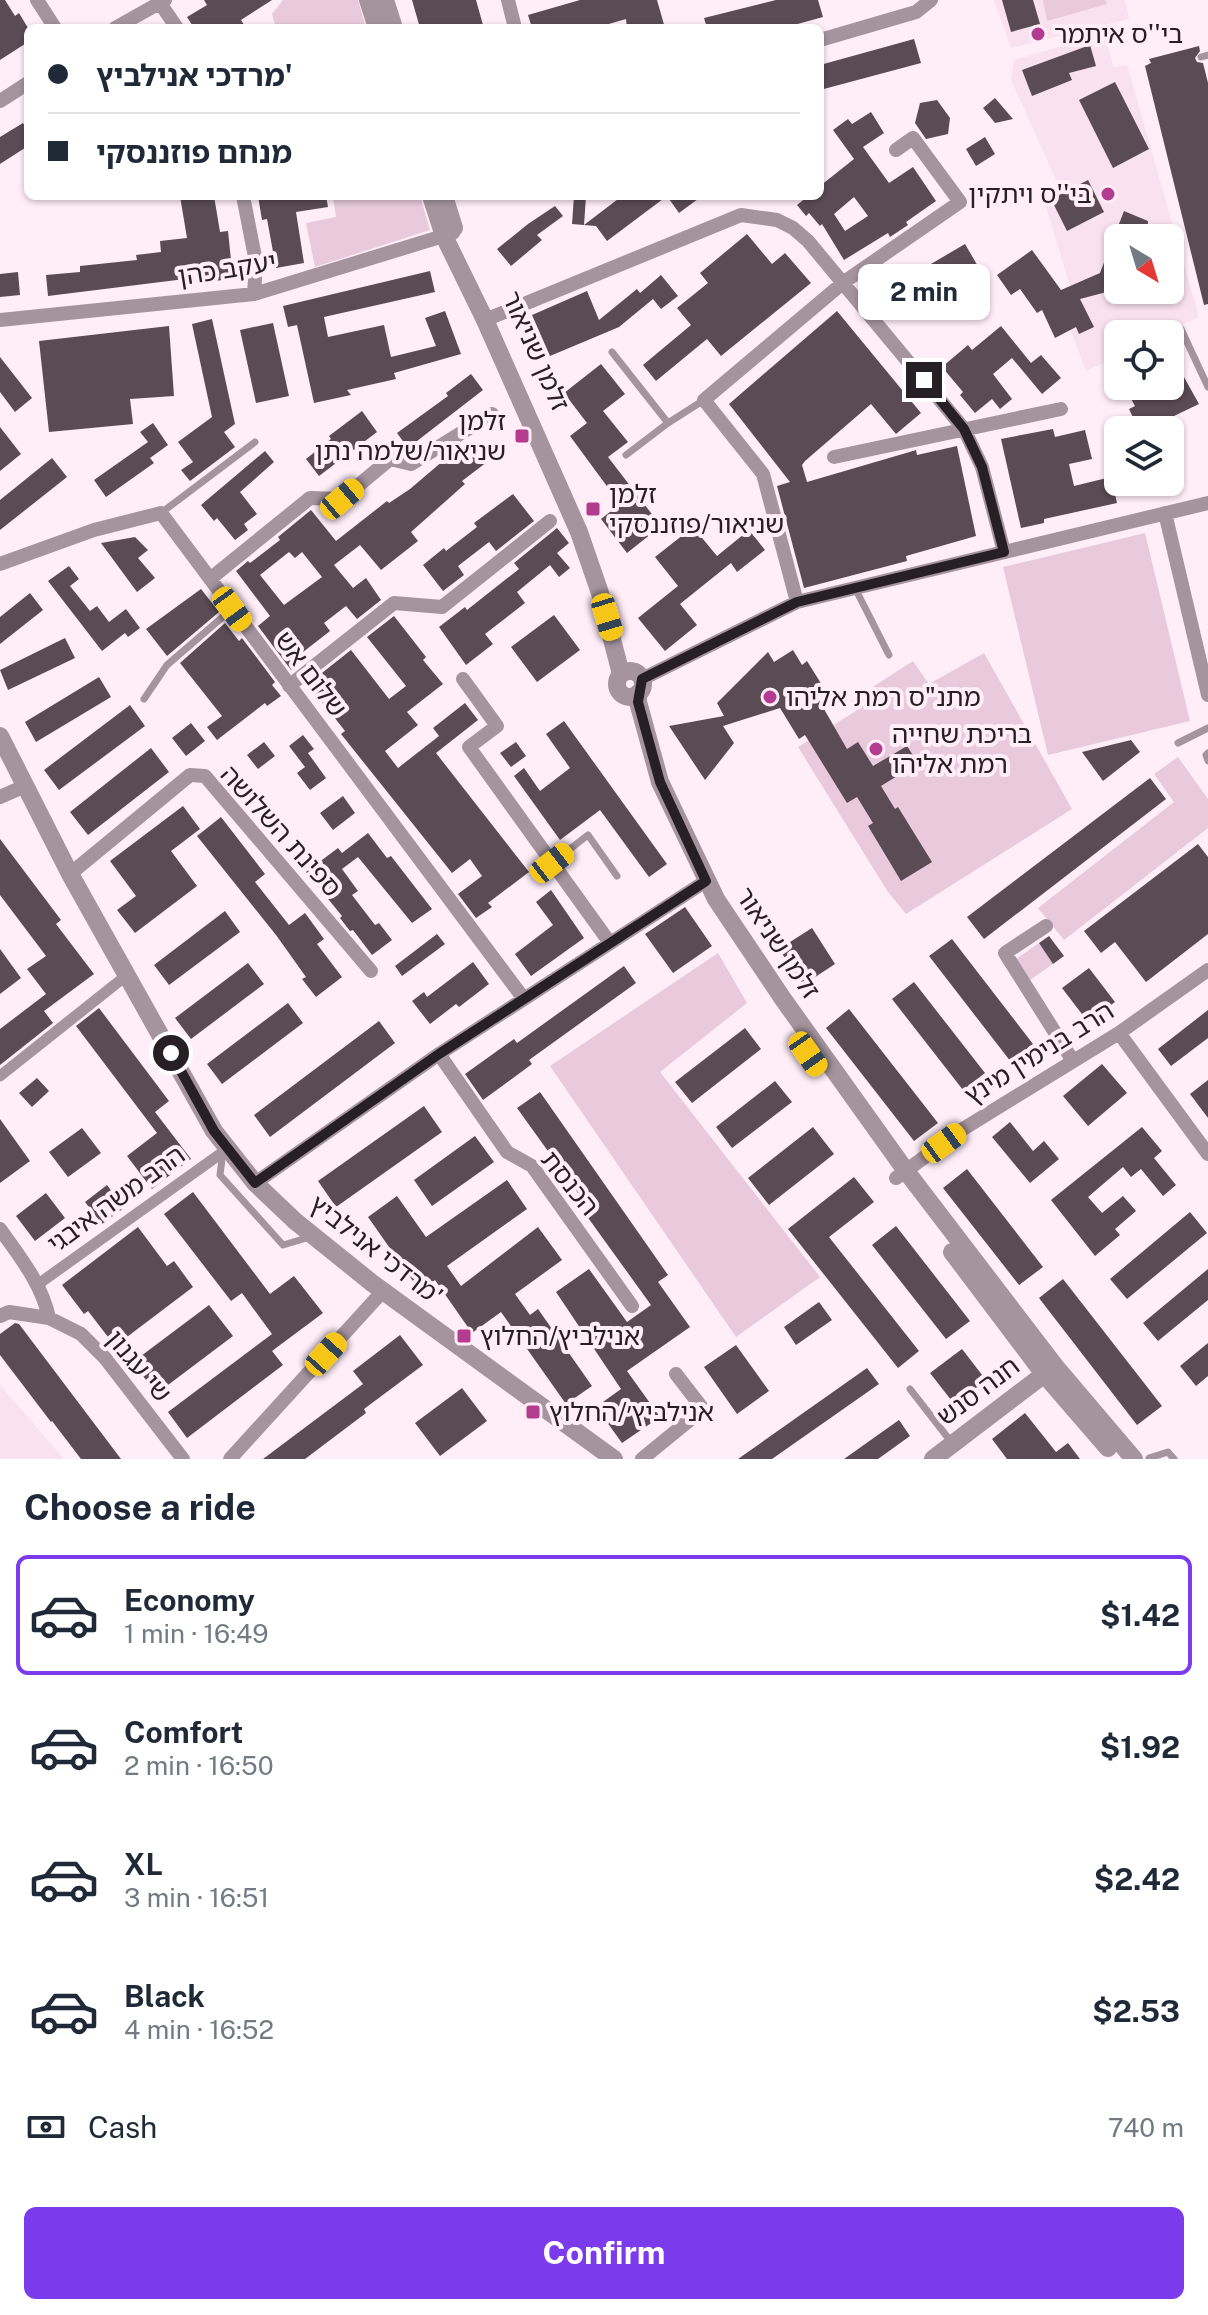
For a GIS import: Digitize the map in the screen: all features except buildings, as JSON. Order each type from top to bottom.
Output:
[{"type":"street","points":[[37,0],[52,24]]},
{"type":"street","points":[[368,0],[376,24]]},
{"type":"street","points":[[385,0],[393,24]]},
{"type":"street","points":[[508,0],[514,24]]},
{"type":"street","points":[[824,39],[916,12],[931,0]]},
{"type":"street","points":[[122,24],[162,1],[175,24]]},
{"type":"street","points":[[0,101],[24,86]]},
{"type":"street","points":[[797,602],[763,474],[704,400],[844,282],[960,202],[913,138],[896,150]]},
{"type":"street","points":[[244,200],[256,262],[254,294]]},
{"type":"street","points":[[433,200],[450,234]]},
{"type":"street","points":[[445,200],[450,234]]},
{"type":"street","points":[[489,319],[741,215],[777,220],[793,228],[844,282],[964,429],[982,467],[1004,552]]},
{"type":"street","name":"יעקב כהן","points":[[0,320],[254,294],[450,234]]},
{"type":"street","name":"זלמן שניאור","points":[[450,234],[584,526],[660,782],[701,884],[783,999],[901,1175],[1049,1370],[1126,1456]]},
{"type":"street","points":[[834,457],[1061,409]]},
{"type":"street","points":[[210,579],[310,498],[342,499],[390,459],[411,464],[492,414]]},
{"type":"street","points":[[632,683],[797,602],[1208,503]]},
{"type":"street","points":[[0,564],[94,530],[161,513]]},
{"type":"street","name":"שלום אש","points":[[161,513],[524,999]]},
{"type":"street","points":[[1165,513],[1208,695]]},
{"type":"street","points":[[289,686],[394,603],[442,607],[550,521]]},
{"type":"street","points":[[463,679],[497,726],[469,747],[610,943]]},
{"type":"street","name":"מרדכי אנילביץ'","points":[[0,736],[70,874],[223,1148],[255,1183],[313,1236],[383,1291],[614,1459]]},
{"type":"street","name":"ספינת השלושה","points":[[70,874],[190,775],[205,776],[371,971]]},
{"type":"street","points":[[0,797],[25,786]]},
{"type":"street","points":[[255,1183],[439,1054],[701,884]]},
{"type":"street","points":[[1046,926],[1005,953],[1073,1061]]},
{"type":"street","name":"הרב בנימין מינץ","points":[[901,1175],[963,1129],[1119,1033],[1208,970]]},
{"type":"street","points":[[0,1076],[127,975]]},
{"type":"street","points":[[1119,1033],[1208,1154]]},
{"type":"street","name":"הכנסת","points":[[439,1054],[507,1152],[532,1166],[632,1306]]},
{"type":"street","name":"הרב משה איבגי","points":[[37,1285],[223,1148]]},
{"type":"street","name":"הרב משה איבגי","points":[[0,1229],[37,1285],[49,1318]]},
{"type":"street","points":[[230,1459],[383,1291]]},
{"type":"street","name":"שי עגנון","points":[[0,1316],[9,1312],[49,1318],[81,1334],[105,1358],[183,1459]]},
{"type":"street","name":"חנה סנש","points":[[933,1459],[1049,1370]]},
{"type":"street","points":[[642,1459],[703,1409],[676,1374]]},
{"type":"lane","points":[[1184,335],[1208,387]]},
{"type":"lane","points":[[612,352],[668,423]]},
{"type":"lane","points":[[626,455],[704,400]]},
{"type":"lane","points":[[161,513],[255,442]]},
{"type":"lane","points":[[856,590],[889,655]]},
{"type":"lane","points":[[144,699],[167,665],[232,609]]},
{"type":"lane","points":[[1178,743],[1208,728]]},
{"type":"lane","points":[[1208,753],[1208,761]]},
{"type":"lane","points":[[552,863],[588,835],[617,876]]},
{"type":"lane","points":[[223,1148],[220,1175],[283,1245],[313,1236]]},
{"type":"lane","points":[[910,1389],[952,1443]]},
{"type":"lane","points":[[1126,1456],[1149,1459],[1168,1452],[1174,1459]]},
{"type":"shaded area","points":[[283,0],[358,0],[365,24],[275,24],[272,14]]},
{"type":"shaded area","name":"בי''ס איתמר","points":[[994,0],[1125,0],[1129,19],[1011,48]]},
{"type":"shaded area","points":[[1043,0],[1105,0],[1107,4],[1047,21]]},
{"type":"shaded area","name":"בי''ס ויתקין","points":[[1105,33],[1113,67],[1127,65],[1172,224],[1104,224],[1104,304],[1184,304],[1184,264],[1199,317],[1184,324],[1184,320],[1104,320],[1104,363],[1086,371],[1061,304],[1074,299],[1045,204],[1058,184],[1011,80],[1014,60]]},
{"type":"shaded area","points":[[334,200],[421,200],[430,230],[315,267],[306,223],[336,217]]},
{"type":"shaded area","points":[[1145,533],[1190,721],[1048,755],[1003,567]]},
{"type":"shaded area","points":[[984,653],[1072,809],[906,914],[888,892],[798,747],[856,711],[851,701],[913,661],[929,684]]},
{"type":"shaded area","points":[[1178,757],[1208,799],[1208,828],[1064,940],[1038,908],[1174,802],[1154,774]]},
{"type":"shaded area","points":[[1039,943],[1053,964],[1030,980],[1016,959]]},
{"type":"shaded area","points":[[718,953],[747,1003],[660,1072],[820,1277],[736,1337],[550,1066]]},
{"type":"shaded area","points":[[0,1385],[64,1459],[0,1459]]},
{"type":"place","name":"בי''ס איתמר","points":[[1038,34]]},
{"type":"place","name":"בי''ס ויתקין","points":[[1108,194]]},
{"type":"place","name":"זלמן שניאור/שלמה נתן","points":[[522,436]]},
{"type":"place","name":"זלמן שניאור/פוזננסקי","points":[[593,509]]},
{"type":"place","name":"מתנ\"ס רמת אליהו","points":[[770,697]]},
{"type":"place","name":"בריכת שחייה רמת אליהו","points":[[876,749]]},
{"type":"place","name":"אנילביץ/החלוץ","points":[[464,1336]]},
{"type":"place","name":"אנילביץ׳/החלוץ","points":[[533,1412]]},
{"type":"route","points":[[171,1053],[214,1131],[255,1183],[439,1054],[706,881],[660,782],[638,702],[642,679],[797,602],[1004,552],[982,467],[964,429],[924,380]]}]
